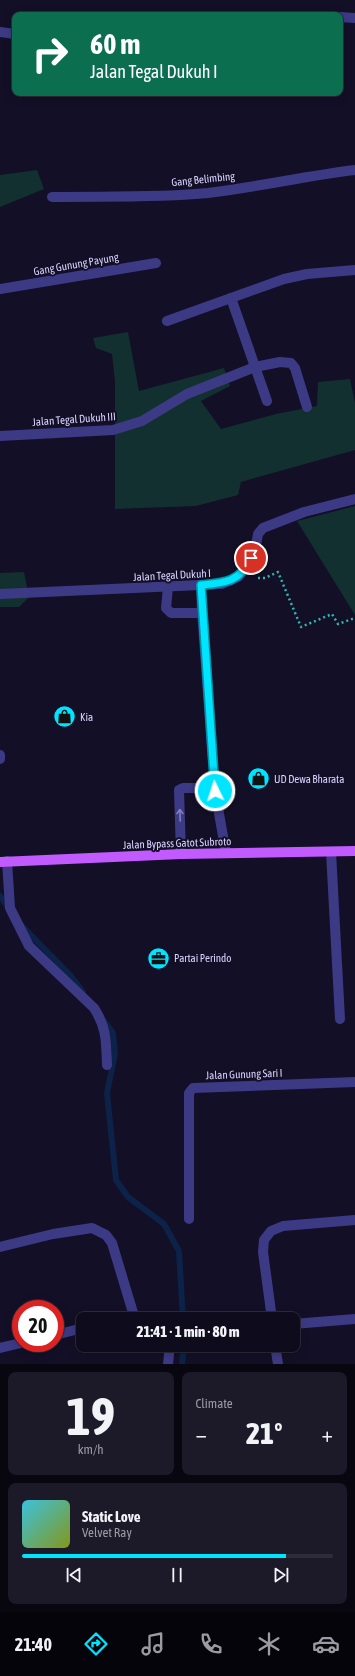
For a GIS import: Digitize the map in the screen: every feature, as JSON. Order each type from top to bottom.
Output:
[{"type":"main road","name":"Jalan Bypass Gatot Subroto","points":[[3,862],[181,854],[355,851]]},
{"type":"street","points":[[343,17],[355,18]]},
{"type":"street","points":[[0,32],[12,34]]},
{"type":"street","name":"Gang Belimbing","points":[[52,197],[172,195],[208,192],[355,170]]},
{"type":"street","name":"Gang Gunung Payung","points":[[0,289],[156,263]]},
{"type":"street","points":[[167,321],[284,279],[308,274],[355,270]]},
{"type":"street","points":[[231,298],[267,401]]},
{"type":"street","name":"Jalan Tegal Dukuh III","points":[[0,436],[113,430],[142,421],[187,394],[255,367],[280,362],[291,363],[295,368],[307,407]]},
{"type":"street","name":"Jalan Tegal Dukuh I","points":[[0,594],[222,584],[238,577],[248,565],[255,551],[258,534],[263,528],[304,512],[355,500]]},
{"type":"street","points":[[201,585],[215,791],[226,854]]},
{"type":"street","points":[[168,587],[166,608],[171,613],[197,613],[202,611]]},
{"type":"street","points":[[181,854],[179,790],[183,788],[210,788],[215,791]]},
{"type":"street","points":[[331,852],[340,1019]]},
{"type":"street","points":[[3,862],[10,908],[29,946],[94,1008],[102,1021],[105,1034],[107,1065]]},
{"type":"street","name":"Jalan Gunung Sari I","points":[[189,1219],[189,1093],[193,1088],[355,1082]]},
{"type":"street","points":[[271,1312],[262,1252],[264,1240],[272,1231],[283,1226],[355,1220]]},
{"type":"street","points":[[0,1247],[52,1234],[87,1228],[100,1230],[106,1234],[112,1242],[133,1312]]},
{"type":"street","points":[[300,1323],[355,1319]]},
{"type":"street","points":[[64,1333],[76,1330]]},
{"type":"street","points":[[0,1348],[12,1345]]},
{"type":"street","points":[[168,1364],[169,1352]]},
{"type":"street","points":[[276,1352],[278,1364]]},
{"type":"path","points":[[248,565],[254,576],[259,578],[265,578],[278,572],[301,627],[332,614],[338,624],[355,618]]},
{"type":"green space","points":[[37,170],[44,189],[0,207],[0,175]]},
{"type":"green space","points":[[128,332],[139,391],[224,368],[230,386],[201,401],[221,429],[276,414],[317,406],[318,382],[350,379],[355,403],[355,450],[241,482],[238,495],[196,506],[115,509],[115,382],[112,354],[96,348],[93,338]]},
{"type":"green space","points":[[355,506],[355,615],[297,521]]},
{"type":"green space","points":[[24,572],[29,597],[19,607],[0,607],[0,573]]},
{"type":"waterway","points":[[0,896],[9,909]]},
{"type":"waterway","points":[[22,926],[71,976],[83,992]]},
{"type":"waterway","points":[[104,1021],[113,1033],[115,1054],[107,1093],[116,1180],[128,1197],[164,1224],[179,1251],[183,1312]]},
{"type":"waterway","points":[[182,1364],[183,1352]]},
{"type":"place","name":"Kia","points":[[64,717]]},
{"type":"place","name":"UD Dewa Bharata","points":[[258,779]]},
{"type":"place","name":"Partai Perindo","points":[[159,958]]},
{"type":"route","points":[[215,791],[201,585],[222,584],[238,577],[248,565],[251,558]]}]
